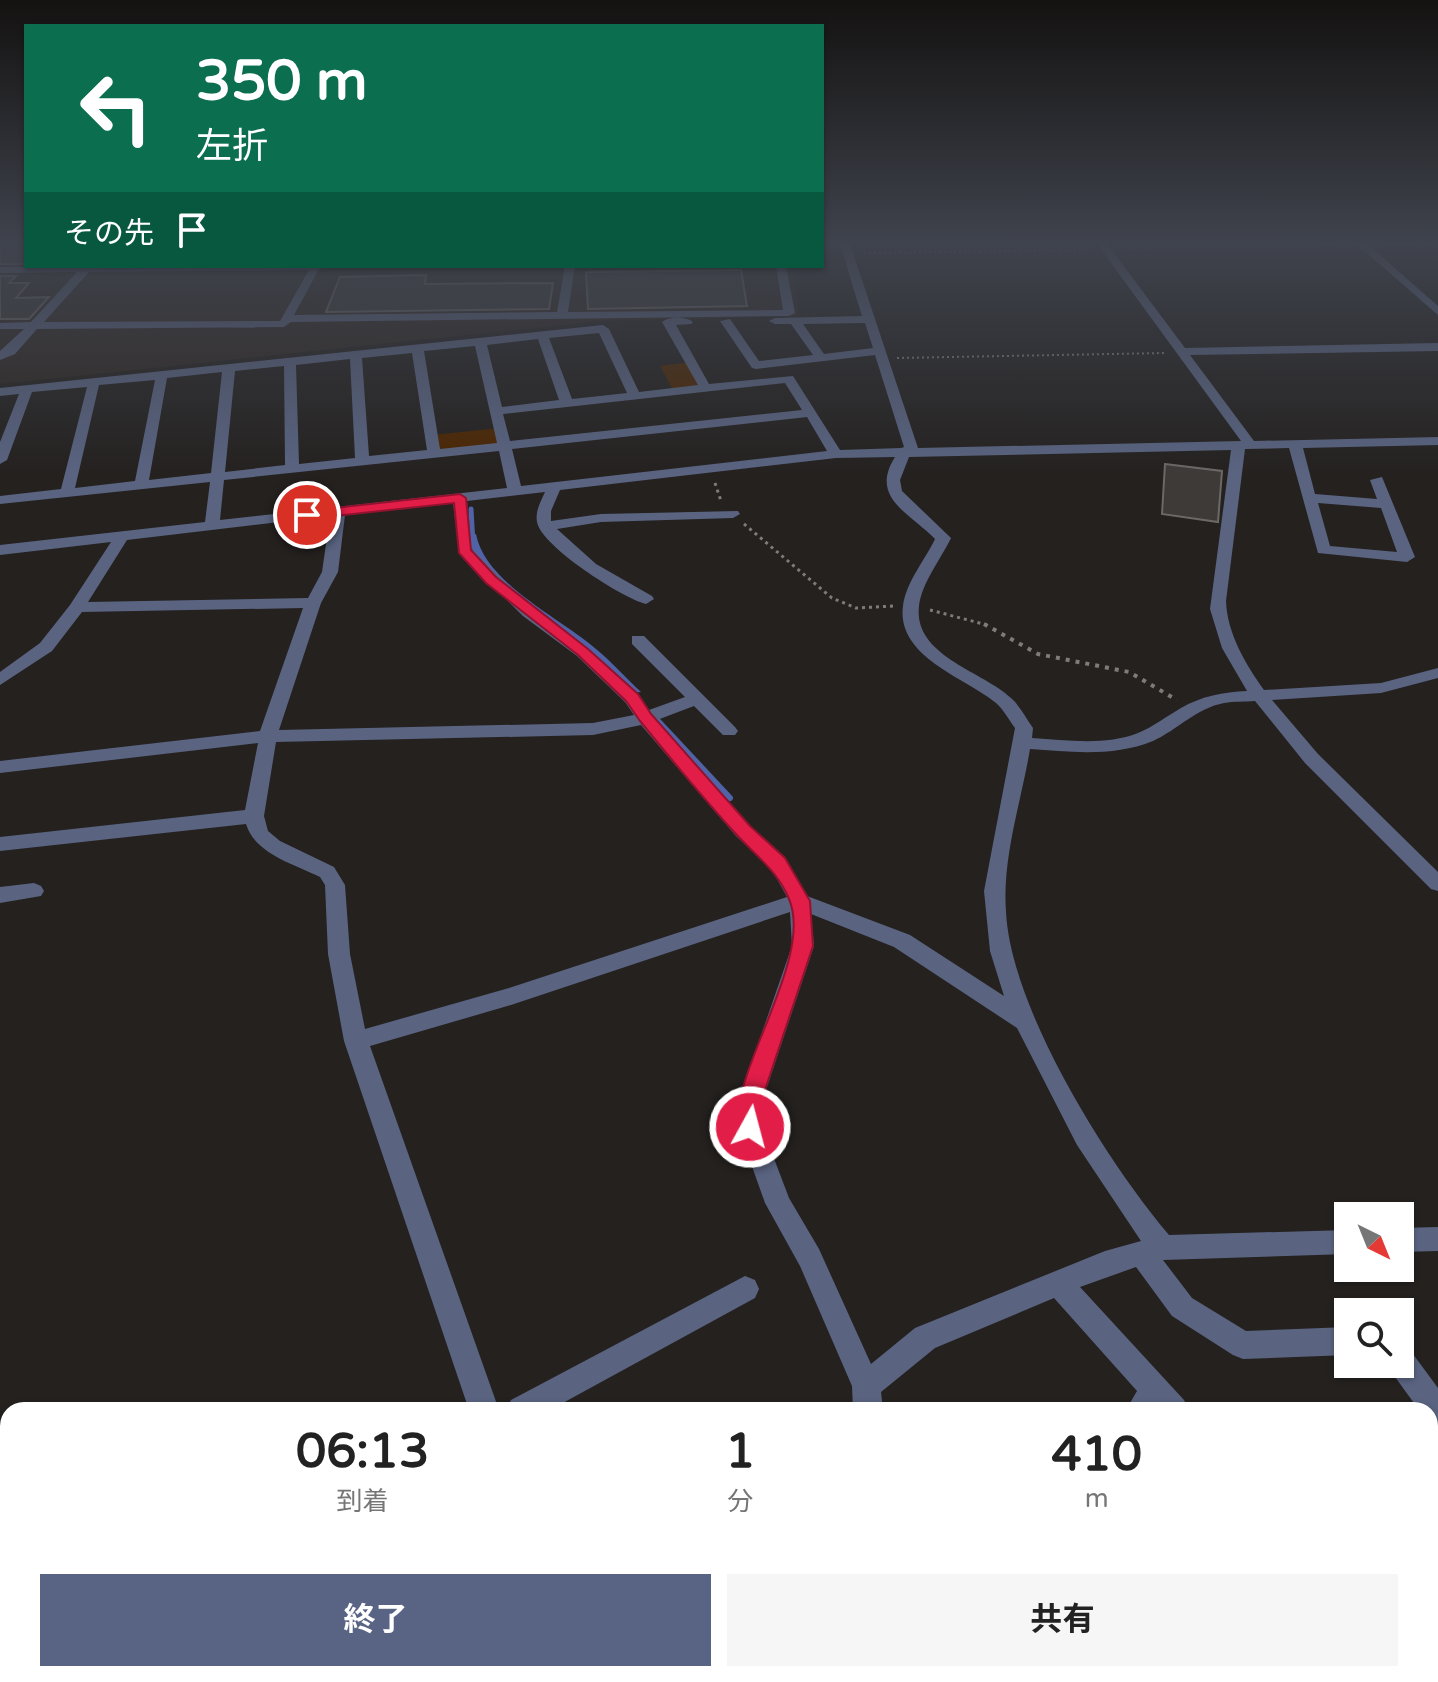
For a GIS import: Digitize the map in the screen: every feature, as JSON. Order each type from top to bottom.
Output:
[{"type":"street","points":[[0,356],[11,351],[41,319]]},
{"type":"street","points":[[0,326],[284,324],[287,319]]},
{"type":"street","points":[[706,389],[668,322],[833,319]]},
{"type":"street","points":[[870,319],[909,451]]},
{"type":"street","points":[[1158,319],[1245,446],[1219,616],[1228,645],[1261,696],[1316,765],[1438,884]]},
{"type":"street","points":[[794,320],[821,358]]},
{"type":"street","points":[[726,321],[756,365],[882,355]]},
{"type":"street","points":[[0,392],[603,329],[635,397]]},
{"type":"street","points":[[542,335],[567,404]]},
{"type":"street","points":[[480,341],[515,492]]},
{"type":"street","points":[[1182,352],[1438,347]]},
{"type":"street","points":[[417,348],[434,454]]},
{"type":"street","points":[[356,354],[362,460]]},
{"type":"street","points":[[290,360],[292,469]]},
{"type":"street","points":[[212,526],[229,366]]},
{"type":"street","points":[[141,485],[162,374]]},
{"type":"street","points":[[497,411],[789,379],[836,454]]},
{"type":"street","points":[[67,493],[94,382]]},
{"type":"street","points":[[0,460],[27,389]]},
{"type":"street","points":[[0,500],[811,413]]},
{"type":"street","points":[[0,550],[836,454],[1438,441]]},
{"type":"street","points":[[1295,445],[1323,550],[1407,557],[1377,480]]},
{"type":"street","points":[[909,451],[892,469],[893,491],[904,505],[943,538],[911,605],[911,621],[921,640],[957,673],[1005,701],[1024,728],[998,870],[995,915],[1003,959],[1027,1022],[1096,1159],[1182,1307],[1243,1345],[1334,1342]]},
{"type":"street","points":[[554,487],[544,511],[546,526],[568,551],[591,569],[646,599]]},
{"type":"street","points":[[460,498],[464,550],[520,605],[603,670],[632,698],[645,718],[743,831],[778,863],[800,901],[803,946],[753,1093],[750,1127],[778,1203],[810,1258],[867,1398],[925,1338],[1059,1283],[1152,1251],[1334,1243]]},
{"type":"street","points":[[1309,498],[1386,504]]},
{"type":"street","points":[[338,511],[330,572],[313,603],[268,736],[254,816],[259,834],[266,840],[286,855],[327,872],[335,885],[339,954],[356,1041],[481,1402]]},
{"type":"street","points":[[546,526],[601,518],[733,514]]},
{"type":"street","points":[[0,680],[46,647],[77,607],[122,536]]},
{"type":"street","points":[[77,607],[313,603]]},
{"type":"street","points":[[638,640],[729,731]]},
{"type":"street","points":[[1023,743],[1080,747],[1124,744],[1148,736],[1190,710],[1219,698],[1381,688],[1438,673]]},
{"type":"street","points":[[0,767],[268,736],[593,729],[645,718],[697,699]]},
{"type":"street","points":[[0,844],[254,816]]},
{"type":"street","points":[[0,895],[34,891]]},
{"type":"street","points":[[356,1041],[511,996],[800,901],[902,941],[1027,1022]]},
{"type":"street","points":[[1414,1240],[1438,1239]]},
{"type":"street","points":[[1059,1283],[1156,1402]]},
{"type":"street","points":[[536,1402],[745,1289]]},
{"type":"street","points":[[1413,1378],[1431,1402]]},
{"type":"path","points":[[882,355],[1182,352]]},
{"type":"path","points":[[711,469],[722,504],[832,598],[856,608],[911,605],[990,625],[1038,654],[1129,672],[1190,710]]},
{"type":"shaded area","points":[[0,319],[661,319],[601,321],[0,384]]},
{"type":"shaded area","points":[[691,362],[706,389],[674,392],[660,366]]},
{"type":"shaded area","points":[[501,428],[505,446],[434,454],[431,435]]},
{"type":"water","points":[[476,534],[482,552],[508,584],[596,649],[641,692],[631,693],[513,595],[475,553],[467,536]]},
{"type":"building","points":[[1165,464],[1222,471],[1218,522],[1162,514]]},
{"type":"waterway","points":[[471,509],[473,544]]},
{"type":"waterway","points":[[658,721],[730,798]]},
{"type":"route","points":[[307,515],[460,498],[464,550],[491,580],[529,613],[583,652],[632,698],[645,718],[743,831],[778,863],[800,901],[803,946],[753,1093],[750,1127]]}]
